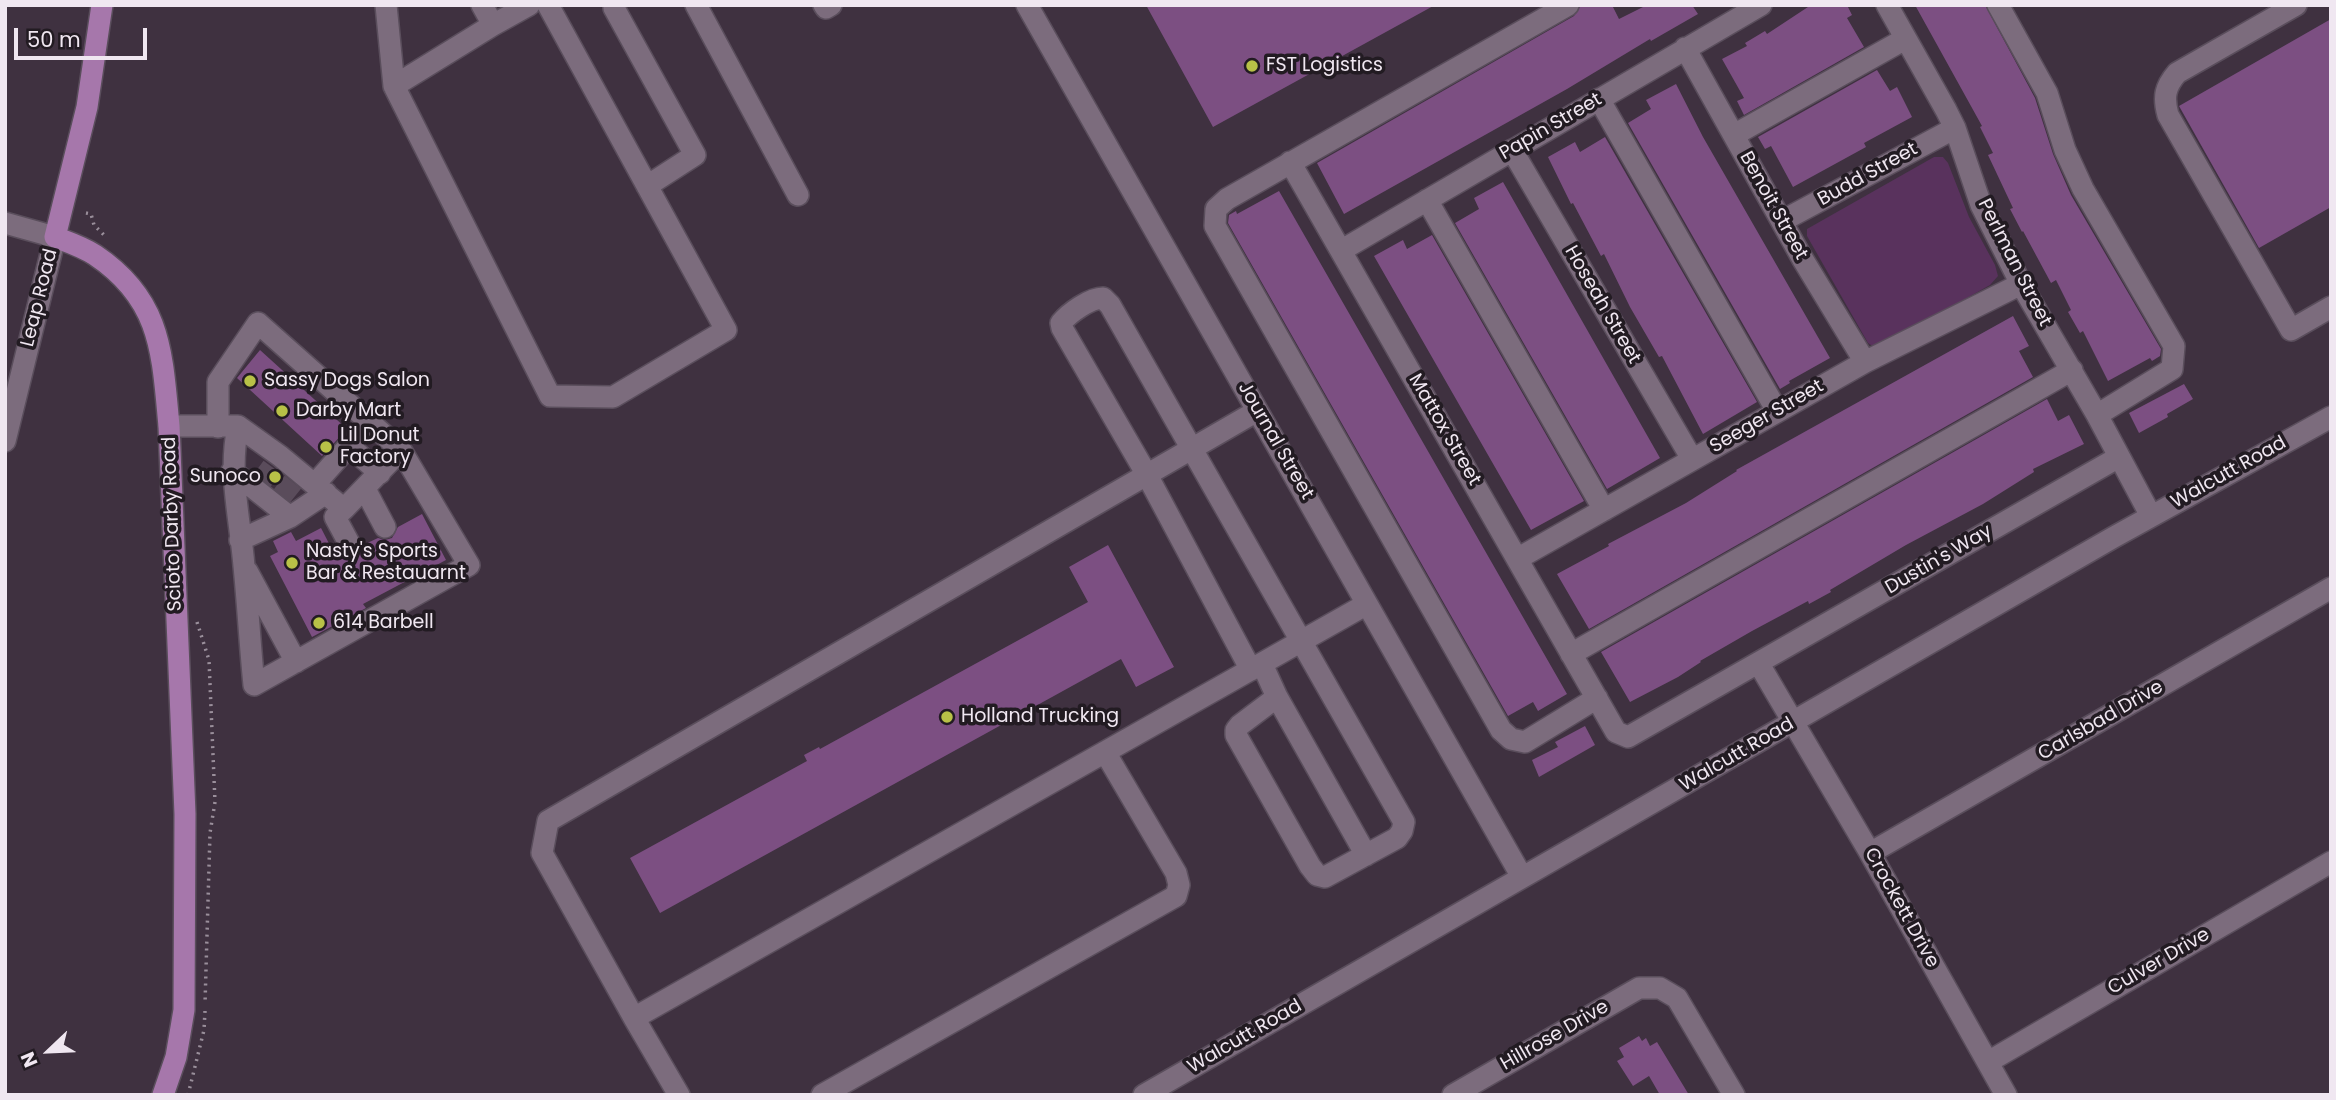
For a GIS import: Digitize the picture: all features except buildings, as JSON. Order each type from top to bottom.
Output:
[{"type":"main road","points":[[55,237],[87,107],[102,5]]},
{"type":"main road","name":"Scioto Darby Road","points":[[55,237],[94,254],[120,275],[148,312],[159,339],[163,361],[169,426],[185,814],[184,1010],[176,1057],[163,1095]]},
{"type":"street","points":[[386,5],[394,86],[550,396],[613,397],[726,330],[548,5]]},
{"type":"street","points":[[482,5],[493,25]]},
{"type":"street","points":[[394,86],[529,5]]},
{"type":"street","points":[[696,5],[798,195]]},
{"type":"street","points":[[824,5],[826,8],[831,5]]},
{"type":"street","name":"Journal Street","points":[[1027,5],[1522,877]]},
{"type":"street","points":[[1568,5],[1227,199],[1216,209],[1215,226],[1501,730],[1511,739],[1525,742],[1597,698]]},
{"type":"street","name":"Papin Street","points":[[1342,250],[1761,5]]},
{"type":"street","name":"Perlman Street","points":[[1887,5],[1955,128],[1981,205],[2021,284],[2072,370],[2151,516]]},
{"type":"street","points":[[1998,5],[2047,93],[2065,150],[2083,188],[2174,346],[2172,369],[2097,415]]},
{"type":"street","points":[[2296,5],[2177,73],[2166,85],[2164,101],[2168,115],[2291,330],[2331,307]]},
{"type":"street","points":[[614,8],[695,155],[647,186]]},
{"type":"street","points":[[1734,135],[1905,38]]},
{"type":"street","name":"Benoit Street","points":[[1685,48],[1782,222],[1865,362]]},
{"type":"street","points":[[1598,99],[1777,411]]},
{"type":"street","name":"Budd Street","points":[[1782,222],[1955,128]]},
{"type":"street","name":"Hoseah Street","points":[[1512,150],[1692,459]]},
{"type":"street","name":"Mattox Street","points":[[1290,162],[1597,698]]},
{"type":"street","points":[[1427,200],[1604,510]]},
{"type":"street","points":[[5,223],[55,237]]},
{"type":"street","name":"Leap Road","points":[[5,441],[55,237]]},
{"type":"street","name":"Seeger Street","points":[[1517,559],[1865,362],[2021,284]]},
{"type":"street","points":[[1278,697],[1240,724],[1236,735],[1310,866],[1317,875],[1325,877],[1366,855],[1397,838],[1404,822],[1110,305],[1103,298],[1097,298],[1066,318],[1061,323],[1062,328],[1256,667],[1278,697],[1366,855]]},
{"type":"street","points":[[258,323],[370,422],[401,450],[469,565],[254,685],[244,566],[232,471],[233,451],[218,382],[258,323]]},
{"type":"street","points":[[1571,654],[2072,370]]},
{"type":"street","points":[[679,1095],[542,853],[548,821],[1257,411]]},
{"type":"street","name":"Walcutt Road","points":[[1144,1095],[2151,516],[2331,417]]},
{"type":"street","points":[[240,540],[297,493],[370,422]]},
{"type":"street","points":[[169,426],[228,427],[267,473],[297,493],[344,509]]},
{"type":"street","points":[[350,545],[335,517],[401,450]]},
{"type":"street","points":[[357,453],[380,473]]},
{"type":"street","name":"Dustin's Way","points":[[1597,698],[1616,732],[1628,737],[2119,457]]},
{"type":"street","points":[[232,471],[267,473],[297,493]]},
{"type":"street","points":[[365,489],[385,527]]},
{"type":"street","points":[[244,566],[296,662]]},
{"type":"street","name":"Carlsbad Drive","points":[[1870,853],[2331,588]]},
{"type":"street","points":[[634,1018],[1367,604]]},
{"type":"street","points":[[1759,664],[1793,722]]},
{"type":"street","name":"Crockett Drive","points":[[1793,722],[2006,1095]]},
{"type":"street","points":[[822,1095],[1176,896],[1179,885],[1176,873],[1105,752]]},
{"type":"street","name":"Culver Drive","points":[[1988,1062],[2331,862]]},
{"type":"street","name":"Hillrose Drive","points":[[1458,1094],[1639,988],[1660,988],[1677,998],[1734,1095]]},
{"type":"shaded area","points":[[1934,157],[1943,157],[1948,163],[1969,217],[1995,265],[1998,276],[1990,285],[1882,346],[1874,347],[1868,343],[1807,236],[1807,229]]},
{"type":"tunnel","points":[[261,482],[272,467]]},
{"type":"tunnel","points":[[281,497],[293,482]]},
{"type":"place","name":"FST Logistics","points":[[1252,66]]},
{"type":"place","name":"Sassy Dogs Salon","points":[[250,381]]},
{"type":"place","name":"Darby Mart","points":[[282,411]]},
{"type":"place","name":"Lil Donut Factory","points":[[326,447]]},
{"type":"place","name":"Sunoco","points":[[275,477]]},
{"type":"place","name":"Nasty's Sports Bar & Restauarnt","points":[[292,563]]},
{"type":"place","name":"614 Barbell","points":[[319,623]]},
{"type":"place","name":"Holland Trucking","points":[[947,717]]}]
